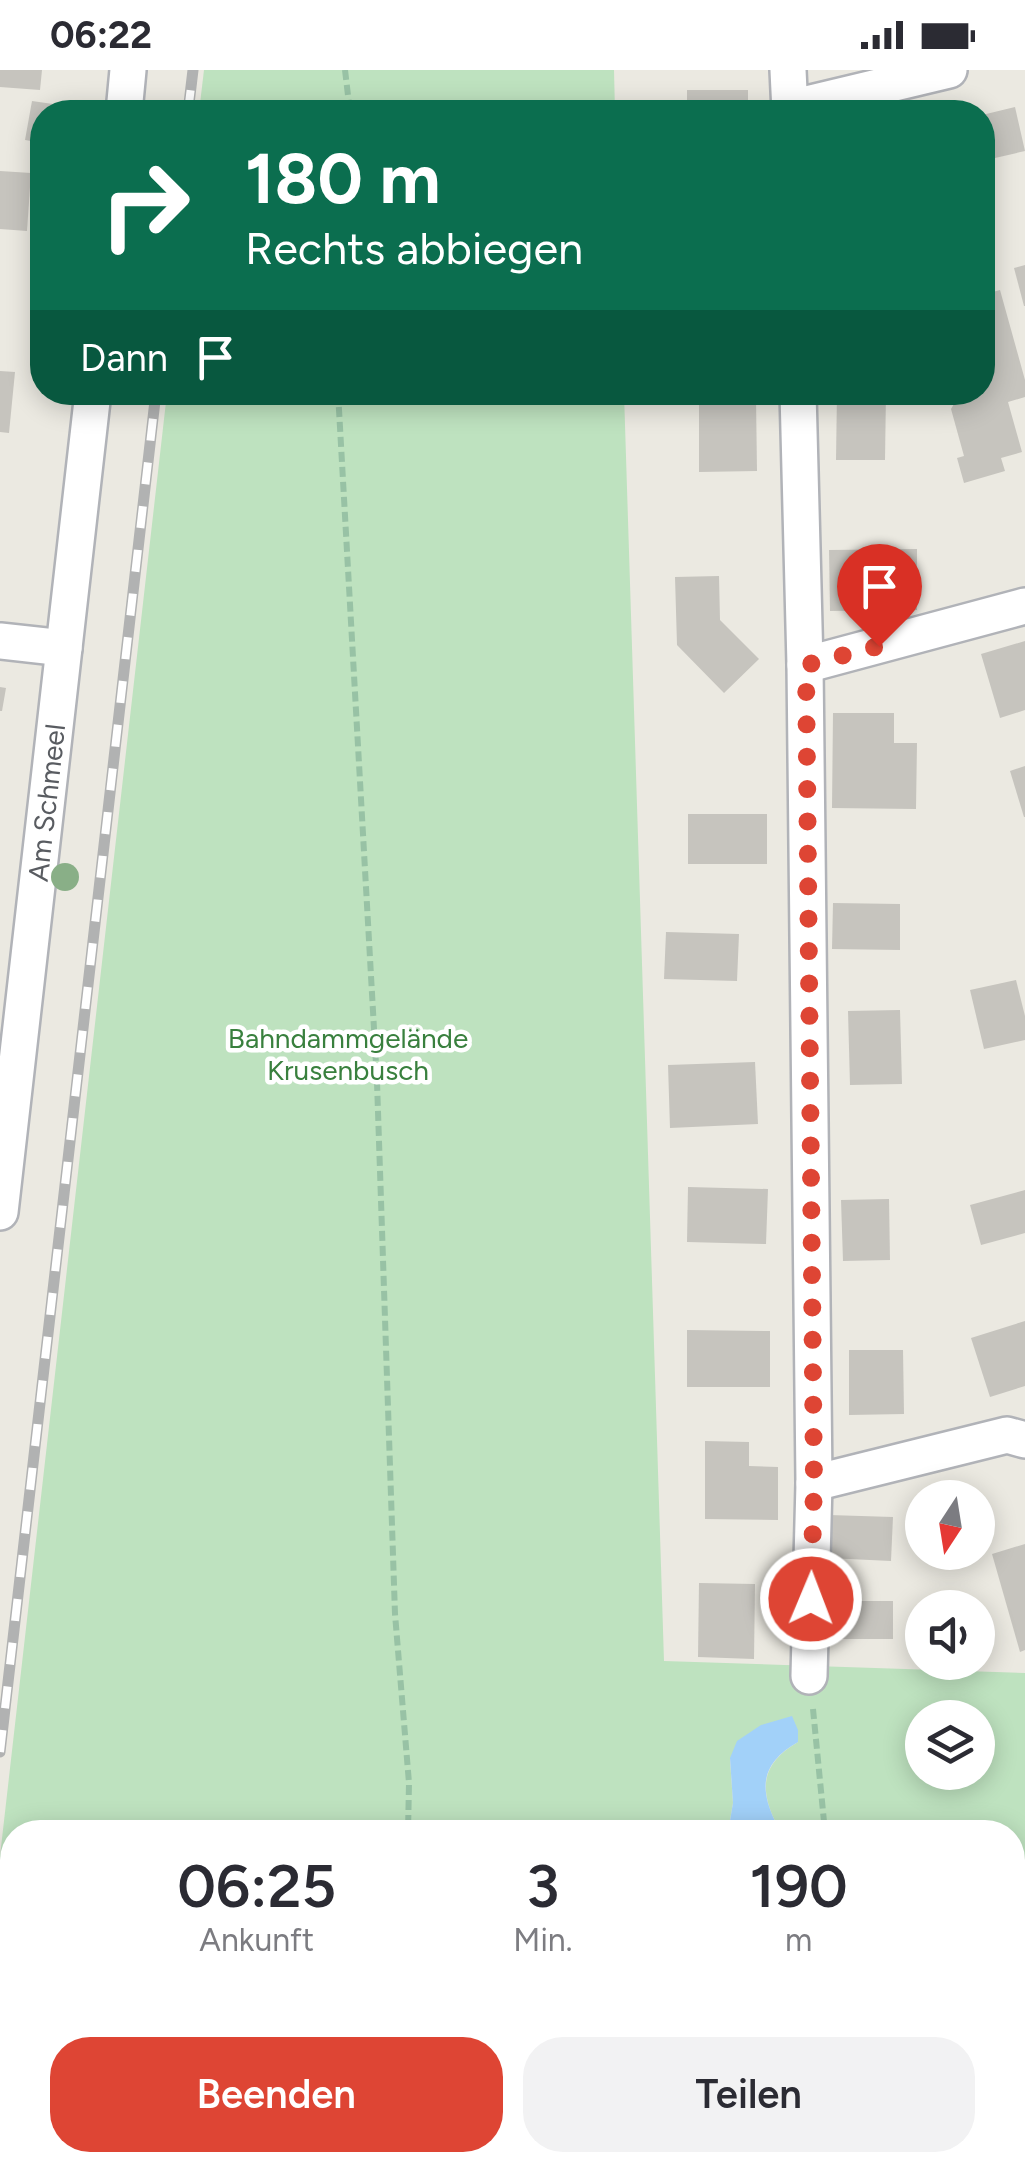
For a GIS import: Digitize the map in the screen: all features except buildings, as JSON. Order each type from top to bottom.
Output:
[{"type":"street","points":[[125,100],[128,70]]},
{"type":"street","points":[[788,70],[790,100]]},
{"type":"street","points":[[830,100],[948,70]]},
{"type":"street","name":"Am Schmeel","points":[[0,1212],[91,405]]},
{"type":"street","points":[[798,405],[806,665],[814,1483],[809,1676]]},
{"type":"street","points":[[806,665],[1025,606]]},
{"type":"street","points":[[0,642],[64,648]]},
{"type":"street","points":[[814,1483],[1008,1436],[1025,1440]]},
{"type":"path","points":[[345,70],[349,100]]},
{"type":"path","points":[[339,405],[378,1082],[395,1614],[409,1783],[408,1820]]},
{"type":"path","points":[[809,1676],[824,1820]]},
{"type":"green space","points":[[204,70],[614,70],[615,100],[200,100]]},
{"type":"green space","name":"Bahndammgelände Krusenbusch","points":[[166,405],[624,405],[664,1661],[905,1669],[905,1680],[995,1680],[995,1672],[1025,1673],[1025,1820],[775,1820],[767,1796],[767,1776],[778,1758],[798,1742],[730,1759],[730,1820],[4,1820]]},
{"type":"water","points":[[792,1716],[798,1730],[798,1742],[777,1758],[767,1775],[766,1796],[775,1820],[730,1820],[730,1758],[737,1741],[761,1725]]},
{"type":"railway","points":[[189,100],[193,70]]},
{"type":"railway","points":[[0,1752],[155,405]]},
{"type":"route","points":[[811,1599],[814,1483],[806,665],[879,646]]}]
